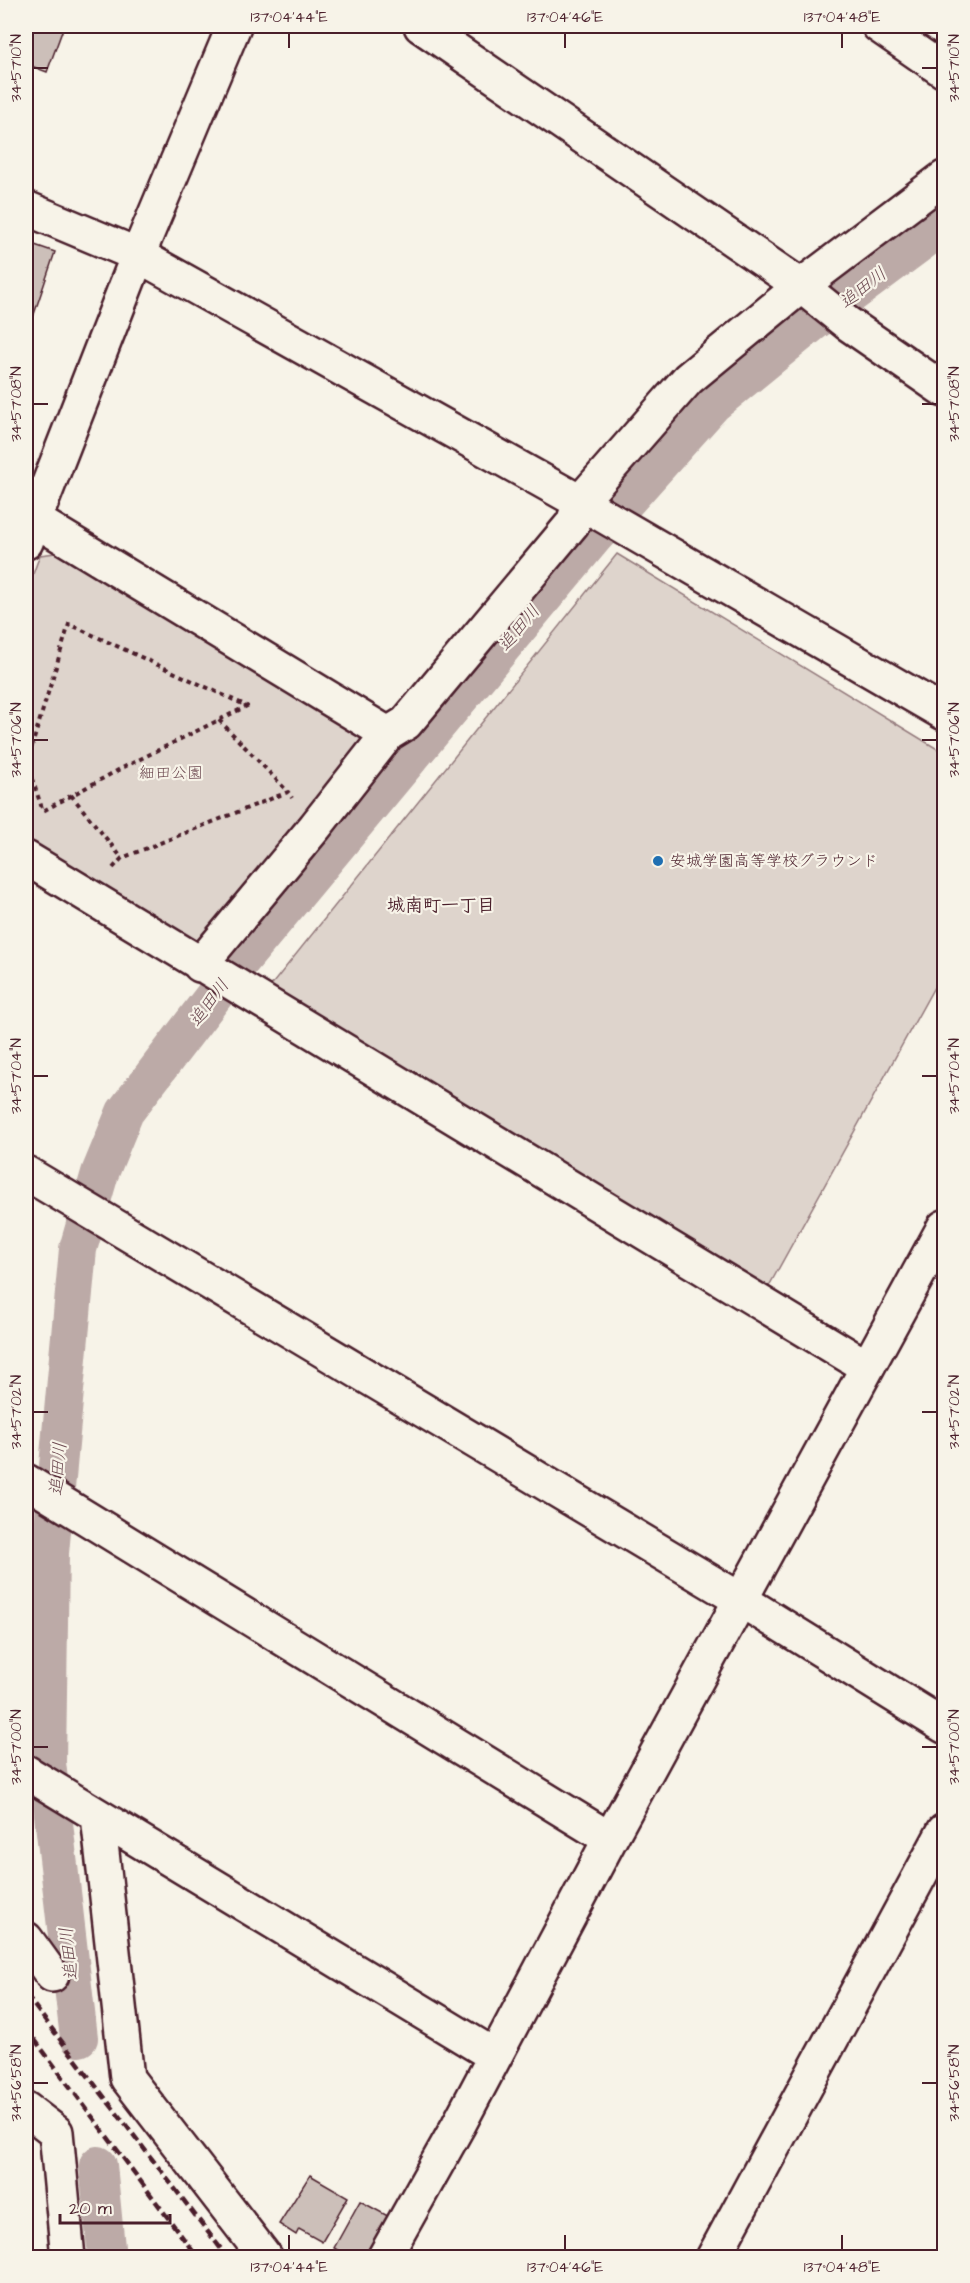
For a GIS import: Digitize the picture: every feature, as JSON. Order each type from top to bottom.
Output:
[{"type":"street","points":[[234,26],[138,255],[30,531],[388,734]]},
{"type":"street","points":[[421,26],[808,291],[847,323],[945,390]]},
{"type":"street","points":[[879,26],[945,71]]},
{"type":"street","points":[[217,975],[315,827],[388,734],[406,723],[573,523],[600,514],[688,380],[808,291],[945,178]]},
{"type":"street","points":[[26,208],[138,255],[600,514],[945,713]]},
{"type":"street","points":[[26,858],[867,1367]]},
{"type":"street","points":[[26,1173],[741,1600],[945,1726]]},
{"type":"street","points":[[384,2258],[945,1227]]},
{"type":"street","points":[[38,1489],[610,1839]]},
{"type":"street","points":[[31,1775],[495,2056]]},
{"type":"street","points":[[98,1816],[127,2078],[266,2258]]},
{"type":"street","points":[[713,2258],[945,1831]]},
{"type":"street","points":[[26,1939],[52,1975]]},
{"type":"street","points":[[26,2109],[56,2132],[68,2258]]},
{"type":"path","points":[[69,624],[247,706],[43,811],[26,762],[69,624]]},
{"type":"path","points":[[219,720],[288,792],[315,827]]},
{"type":"path","points":[[71,795],[122,858],[288,792]]},
{"type":"green space","name":"細田公園","points":[[63,552],[362,732],[362,752],[206,939],[191,942],[26,840],[26,593],[40,555]]},
{"type":"green space","name":"安城学園高等学校グラウンド","points":[[617,554],[944,753],[944,969],[769,1286],[269,988]]},
{"type":"building","points":[[26,26],[64,26],[47,72],[26,64]]},
{"type":"building","points":[[26,242],[55,252],[26,338]]},
{"type":"building","points":[[310,2175],[348,2197],[322,2242],[299,2229],[296,2235],[279,2224]]},
{"type":"building","points":[[360,2201],[397,2221],[377,2258],[351,2258],[334,2248]]},
{"type":"waterway","name":"追田川","points":[[79,2038],[47,1763],[50,1553],[78,1249],[100,1173],[125,1112],[239,963],[593,538],[713,404],[811,324],[944,225]]},
{"type":"waterway","name":"追田川","points":[[98,2165],[107,2258]]},
{"type":"railway","points":[[26,1995],[228,2258]]},
{"type":"railway","points":[[26,2028],[198,2258]]},
{"type":"place","name":"安城学園高等学校グラウンド","points":[[658,861]]},
{"type":"district","name":"城南町一丁目","points":[[441,905]]}]
